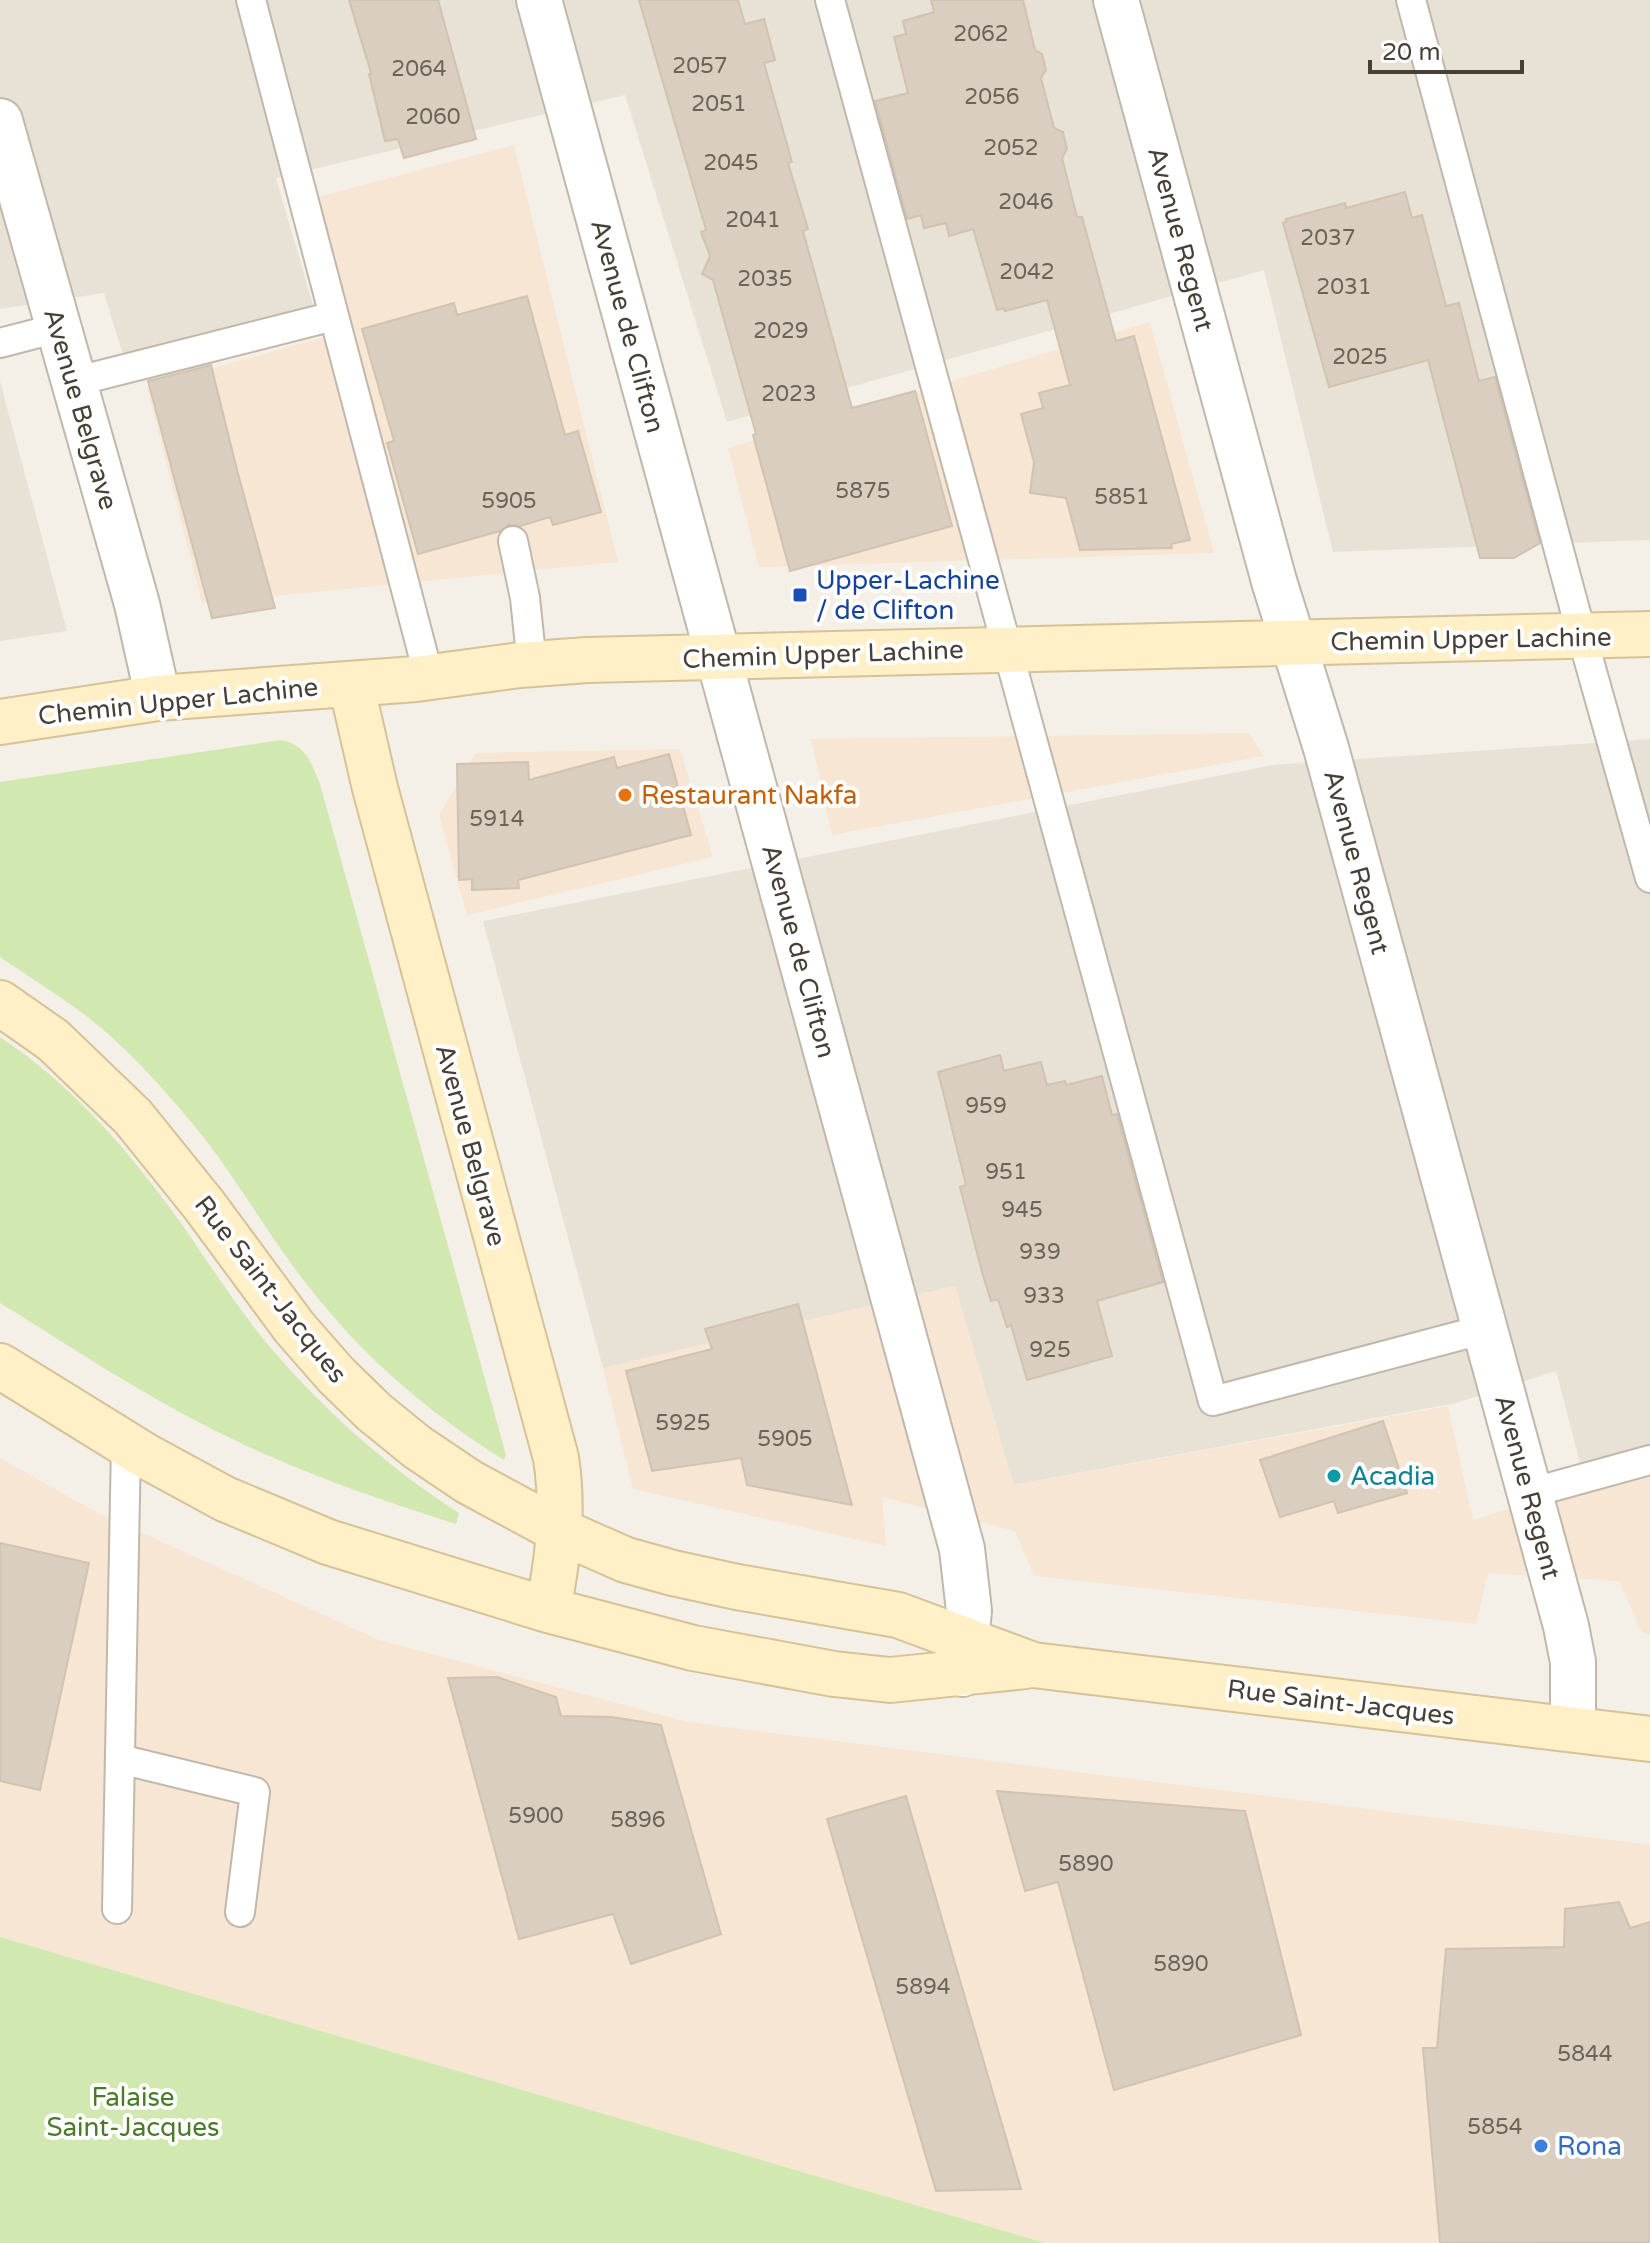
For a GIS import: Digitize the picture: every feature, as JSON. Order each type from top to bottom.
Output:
[{"type":"main road","name":"Chemin Upper Lachine","points":[[0,722],[158,698],[351,684],[587,660],[1650,634]]},
{"type":"main road","name":"Avenue Belgrave","points":[[351,684],[379,804],[556,1458],[561,1493],[560,1531],[548,1610]]},
{"type":"main road","name":"Rue Saint-Jacques","points":[[0,1003],[53,1040],[133,1117],[204,1205],[294,1327],[336,1375],[374,1412],[417,1447],[469,1482],[560,1531],[626,1560],[737,1587],[898,1615],[964,1657]]},
{"type":"main road","name":"Rue Saint-Jacques","points":[[0,1366],[126,1445],[225,1499],[328,1542],[548,1610],[693,1648],[834,1674],[890,1680],[964,1657],[1650,1739]]},
{"type":"street","name":"Avenue de Clifton","points":[[539,0],[962,1549],[969,1611],[964,1657]]},
{"type":"street","name":"Avenue Regent","points":[[1116,0],[1274,581],[1326,748],[1566,1626],[1573,1662],[1573,1729]]},
{"type":"street","name":"Avenue Belgrave","points":[[0,121],[137,604],[158,698]]},
{"type":"lane","points":[[251,0],[429,677]]},
{"type":"lane","points":[[830,0],[1213,1401],[1485,1329]]},
{"type":"lane","points":[[1411,0],[1650,878]]},
{"type":"lane","points":[[73,382],[334,316]]},
{"type":"lane","points":[[0,343],[58,328]]},
{"type":"lane","points":[[513,541],[525,598],[532,665]]},
{"type":"lane","points":[[117,1909],[126,1445]]},
{"type":"lane","points":[[1530,1493],[1650,1460]]},
{"type":"lane","points":[[120,1759],[255,1792],[240,1912]]},
{"type":"shaded area","points":[[0,0],[1650,0],[1650,540],[1333,552],[1264,270],[727,422],[625,95],[276,178],[315,312],[123,355],[104,293],[0,309]]},
{"type":"shaded area","points":[[514,145],[618,562],[202,603],[147,387],[341,332],[314,198]]},
{"type":"shaded area","points":[[1150,322],[1214,553],[759,567],[728,448]]},
{"type":"shaded area","points":[[0,381],[67,631],[0,641]]},
{"type":"shaded area","points":[[1248,733],[1264,756],[832,835],[811,739]]},
{"type":"shaded area","points":[[1650,739],[1650,1466],[1586,1486],[1556,1371],[1456,1403],[1013,1485],[955,1286],[603,1368],[483,921],[1273,765]]},
{"type":"shaded area","points":[[680,749],[713,857],[467,915],[439,815],[476,753]]},
{"type":"shaded area","points":[[955,1286],[1014,1485],[1448,1406],[1473,1520],[1650,1466],[1650,1634],[1642,1633],[1619,1581],[1488,1573],[1476,1624],[1034,1576],[1015,1531],[882,1497],[886,1546],[633,1489],[603,1368]]},
{"type":"shaded area","points":[[0,1458],[96,1512],[379,1640],[688,1722],[1650,1845],[1650,2243],[1045,2243],[0,1937]]},
{"type":"green space","points":[[281,740],[302,750],[320,784],[506,1455],[504,1460],[448,1422],[396,1380],[349,1334],[290,1263],[207,1142],[168,1094],[128,1053],[85,1015],[0,957],[0,782]]},
{"type":"green space","points":[[0,1037],[71,1094],[133,1160],[252,1325],[286,1366],[380,1456],[459,1513],[456,1524],[334,1482],[245,1445],[133,1386],[0,1303]]},
{"type":"green space","name":"Falaise Saint-Jacques","points":[[0,1937],[1045,2243],[0,2243]]},
{"type":"building","points":[[349,0],[438,0],[476,139],[404,158],[398,139],[385,141],[371,73]]},
{"type":"building","points":[[639,0],[738,0],[745,24],[764,19],[775,60],[764,63],[792,162],[788,163],[808,229],[803,231],[852,408],[915,391],[952,526],[790,571],[713,280],[702,274],[710,256],[701,232],[706,230]]},
{"type":"building","points":[[931,0],[1023,0],[1035,50],[1042,54],[1046,70],[1041,78],[1054,128],[1063,132],[1067,149],[1062,158],[1077,217],[1082,217],[1116,341],[1134,336],[1190,540],[1171,544],[1172,548],[1080,550],[1066,498],[1030,493],[1034,462],[1021,414],[1043,408],[1039,393],[1070,385],[1047,300],[1005,311],[1004,308],[997,310],[973,229],[949,236],[946,223],[924,228],[921,215],[907,219],[875,101],[908,93],[894,37],[906,34],[903,21],[934,12]]},
{"type":"building","points":[[1405,192],[1412,218],[1422,215],[1446,306],[1459,303],[1479,381],[1495,377],[1540,543],[1514,558],[1480,558],[1428,360],[1329,387],[1283,223],[1286,219],[1345,203],[1346,208]]},
{"type":"building","points":[[527,296],[565,435],[578,431],[601,512],[553,525],[550,517],[520,526],[509,525],[500,531],[418,554],[387,443],[394,441],[362,329],[454,303],[457,315]]},
{"type":"building","points":[[211,365],[275,608],[212,618],[148,381]]},
{"type":"building","points":[[669,754],[691,835],[518,880],[519,888],[472,890],[472,879],[459,880],[457,764],[528,762],[529,780],[614,757],[617,768]]},
{"type":"building","points":[[1000,1055],[1004,1071],[1041,1062],[1047,1085],[1065,1081],[1066,1085],[1102,1076],[1112,1115],[1117,1114],[1163,1282],[1097,1301],[1112,1356],[1027,1380],[1011,1325],[1007,1327],[998,1299],[991,1301],[982,1272],[960,1187],[966,1185],[938,1072]]},
{"type":"building","points":[[798,1304],[852,1505],[747,1485],[741,1458],[652,1471],[626,1371],[712,1349],[705,1329]]},
{"type":"building","name":"Acadia","points":[[1383,1421],[1407,1493],[1338,1513],[1334,1501],[1280,1517],[1260,1460]]},
{"type":"building","points":[[0,1543],[89,1563],[40,1790],[0,1781]]},
{"type":"building","points":[[497,1677],[556,1697],[561,1716],[612,1717],[661,1725],[721,1934],[631,1964],[613,1914],[519,1939],[448,1678]]},
{"type":"building","points":[[997,1791],[1245,1811],[1301,2035],[1114,2090],[1058,1882],[1025,1891]]},
{"type":"building","points":[[906,1796],[1021,2189],[936,2191],[827,1819]]},
{"type":"building","name":"Rona","points":[[1619,1902],[1630,1928],[1650,1922],[1650,2242],[1440,2243],[1423,2048],[1437,2048],[1446,1949],[1564,1947],[1565,1909]]},
{"type":"place","name":"Upper-Lachine / de Clifton","points":[[800,595]]},
{"type":"place","name":"Restaurant Nakfa","points":[[625,795]]},
{"type":"place","name":"Acadia","points":[[1334,1476]]},
{"type":"place","name":"Rona","points":[[1541,2146]]}]
